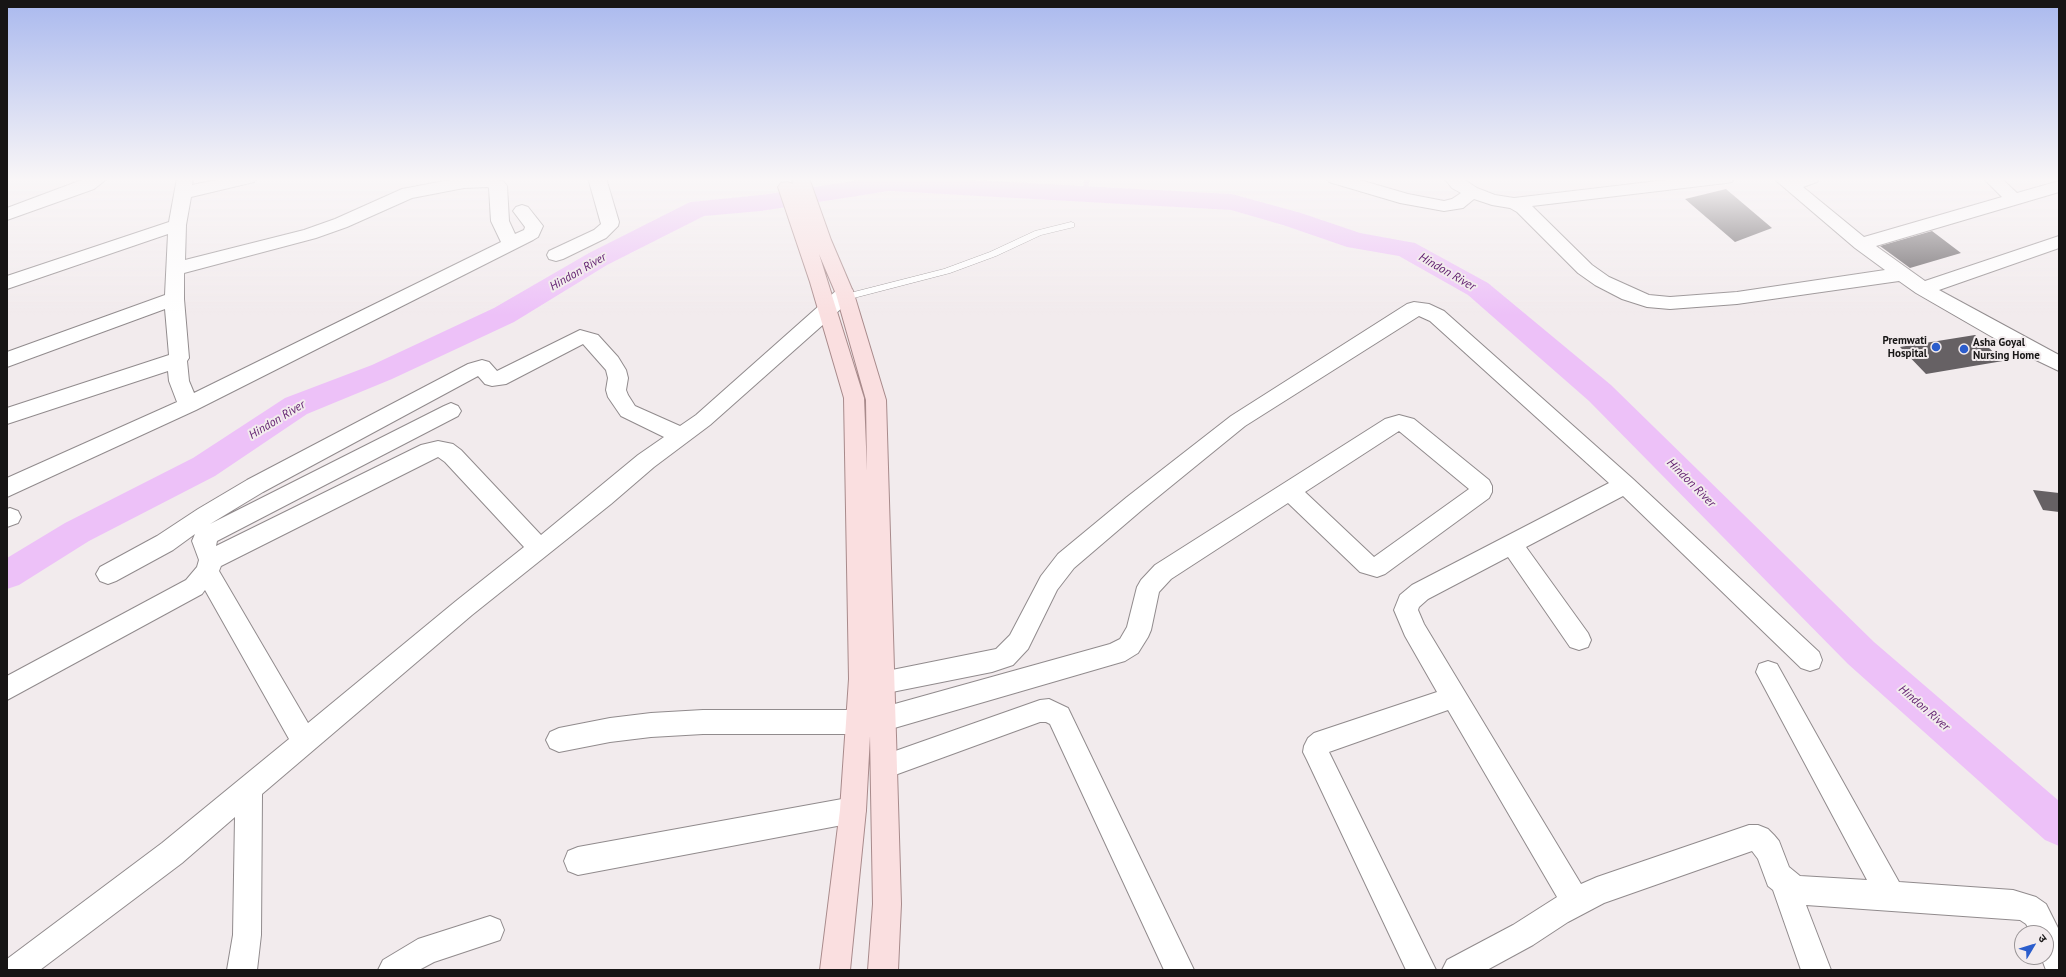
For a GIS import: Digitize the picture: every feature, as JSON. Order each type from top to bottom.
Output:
[{"type":"main road","points":[[805,224],[840,300],[847,337],[854,398],[861,679],[854,810],[835,970]]},
{"type":"main road","points":[[810,224],[814,242]]},
{"type":"main road","points":[[847,337],[876,400],[887,904],[882,970]]},
{"type":"street","points":[[176,269],[315,232],[335,224]]},
{"type":"street","points":[[501,224],[511,244]]},
{"type":"street","points":[[7,488],[189,405],[366,315],[511,244],[532,233],[534,230],[532,224]]},
{"type":"street","points":[[556,255],[600,234],[610,224]]},
{"type":"street","points":[[1539,224],[1585,269],[1602,281],[1647,301],[1670,303],[1737,298],[1901,274]]},
{"type":"street","points":[[1836,224],[1901,274],[1924,289],[2020,344],[2059,364]]},
{"type":"street","points":[[1861,244],[1930,224]]},
{"type":"street","points":[[7,283],[177,225],[174,299],[179,356],[176,371],[189,405]]},
{"type":"street","points":[[1924,289],[1965,273],[2057,245]]},
{"type":"street","points":[[7,360],[174,299]]},
{"type":"street","points":[[16,970],[172,853],[304,741],[540,548],[681,434],[719,406],[840,300]]},
{"type":"street","points":[[882,683],[992,661],[1004,657],[1019,642],[1049,583],[1066,561],[1238,421],[1414,309],[1422,309],[1437,316],[1625,485],[1810,660]]},
{"type":"street","points":[[108,574],[165,543],[211,512],[255,486],[475,369],[482,367],[492,379],[499,379],[580,337],[585,337],[591,340],[611,362],[616,370],[618,378],[616,390],[618,397],[628,411],[642,419],[681,434]]},
{"type":"street","points":[[7,416],[177,361]]},
{"type":"street","points":[[304,741],[209,566],[203,541],[209,535],[451,411]]},
{"type":"street","points":[[884,719],[1116,653],[1129,646],[1139,630],[1145,598],[1149,587],[1156,578],[1290,491],[1392,425],[1399,423],[1407,425],[1481,486],[1481,492],[1377,567],[1368,565],[1362,560],[1290,491]]},
{"type":"street","points":[[7,689],[194,587],[209,566],[422,454],[438,449],[445,450],[453,456],[540,548]]},
{"type":"street","points":[[1576,903],[1414,629],[1406,610],[1408,602],[1420,592],[1625,485]]},
{"type":"street","points":[[1512,545],[1579,640]]},
{"type":"street","points":[[1768,672],[1891,896]]},
{"type":"street","points":[[1421,970],[1316,752],[1317,746],[1323,741],[1455,697]]},
{"type":"street","points":[[884,767],[1040,711],[1049,710],[1059,716],[1179,970]]},
{"type":"street","points":[[559,740],[610,730],[651,725],[703,722],[859,722]]},
{"type":"street","points":[[242,970],[247,935],[249,787]]},
{"type":"street","points":[[578,861],[854,810]]},
{"type":"street","points":[[1457,970],[1523,935],[1597,892],[1749,838],[1758,838],[1764,844],[1769,851],[1778,876],[1784,882],[1797,890],[2013,904],[2026,907],[2036,914],[2042,925]]},
{"type":"street","points":[[1784,882],[1816,970]]},
{"type":"street","points":[[393,970],[404,962],[428,949],[490,930]]},
{"type":"street","points":[[2054,953],[2059,966]]},
{"type":"lane","points":[[840,300],[947,271],[993,254],[1038,233],[1071,225]]},
{"type":"building","points":[[1714,224],[1767,224],[1772,228],[1735,242]]},
{"type":"building","points":[[1932,231],[1961,253],[1910,268],[1880,246]]},
{"type":"building","points":[[1975,335],[2003,361],[1926,374],[1900,347]]},
{"type":"building","points":[[2033,490],[2059,493],[2059,512],[2043,510]]},
{"type":"waterway","name":"Hindon River","points":[[7,575],[77,532],[204,467],[296,406],[382,372],[504,315],[598,259],[668,224]]},
{"type":"waterway","name":"Hindon River","points":[[1305,224],[1356,241],[1406,249],[1478,289],[1600,393],[1861,653],[2059,827]]},
{"type":"place","name":"Premwati Hospital","points":[[1936,347]]},
{"type":"place","name":"Asha Goyal Nursing Home","points":[[1964,349]]}]
